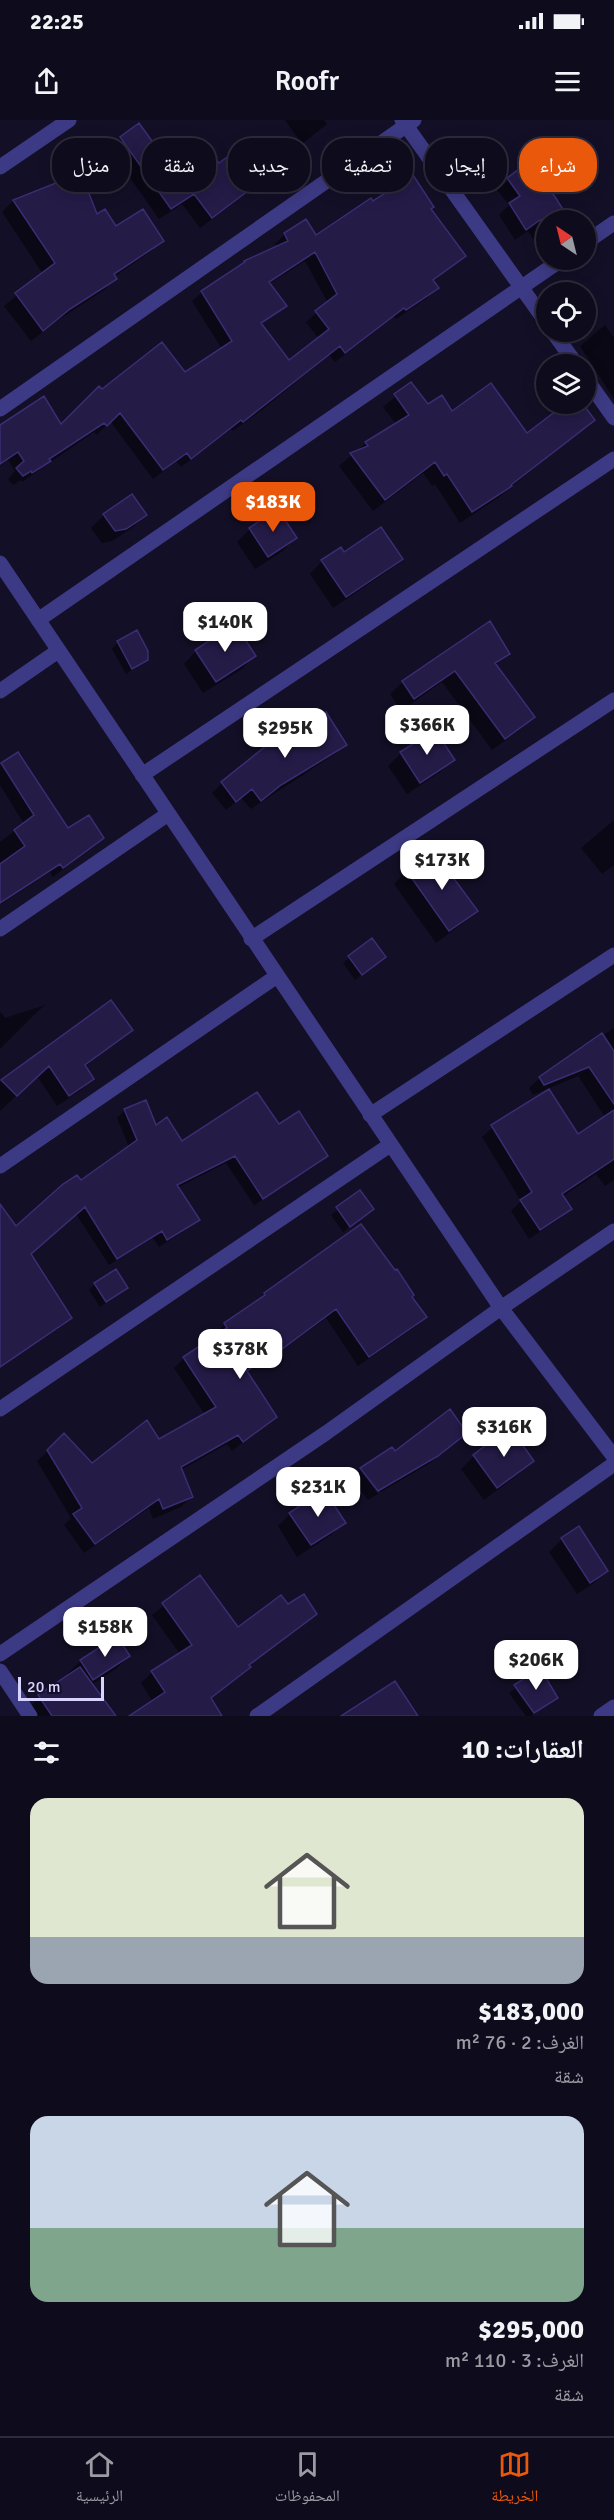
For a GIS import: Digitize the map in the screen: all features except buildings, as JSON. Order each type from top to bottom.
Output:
[{"type":"street","points":[[0,167],[69,120]]},
{"type":"street","points":[[0,409],[407,122],[536,307]]},
{"type":"street","points":[[596,235],[614,223]]},
{"type":"street","points":[[38,620],[547,270]]},
{"type":"street","points":[[596,393],[614,418]]},
{"type":"street","points":[[142,776],[614,459]]},
{"type":"street","points":[[0,563],[501,1308],[614,1457]]},
{"type":"street","points":[[0,691],[58,651]]},
{"type":"street","points":[[251,939],[614,700]]},
{"type":"street","points":[[0,929],[168,814]]},
{"type":"street","points":[[370,1115],[614,955]]},
{"type":"street","points":[[0,1166],[277,976]]},
{"type":"street","points":[[0,1409],[390,1145]]},
{"type":"street","points":[[0,1654],[326,1433],[501,1308],[614,1231]]},
{"type":"street","points":[[256,1716],[614,1464]]},
{"type":"street","points":[[0,1671],[30,1716]]},
{"type":"street","points":[[601,1716],[614,1707]]}]
